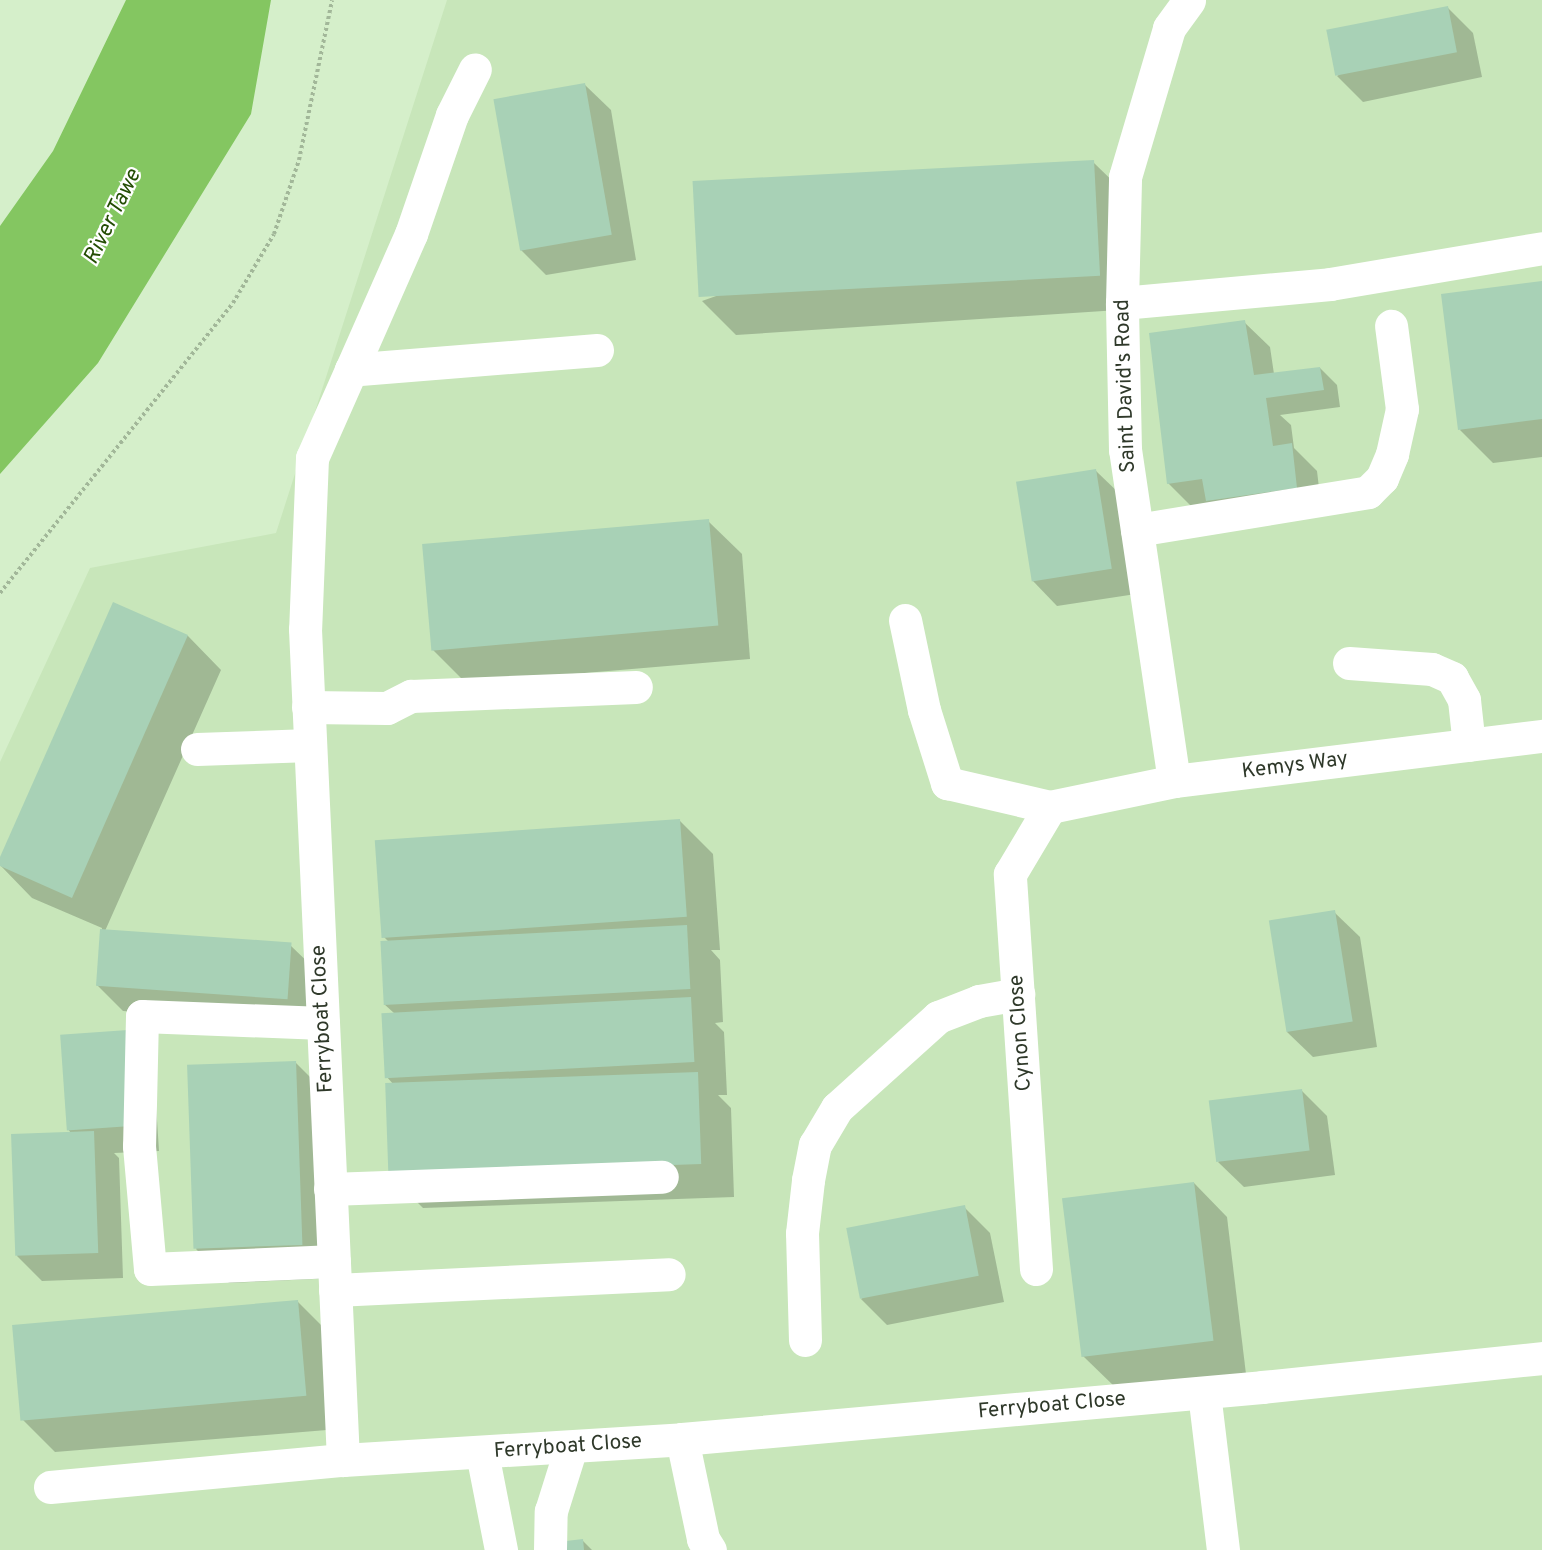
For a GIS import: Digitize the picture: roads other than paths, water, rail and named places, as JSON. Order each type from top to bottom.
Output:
[{"type":"street","name":"Saint David's Road","points":[[1174,781],[1125,450],[1122,303],[1125,177],[1169,28],[1189,0]]},
{"type":"street","name":"Ferryboat Close","points":[[475,69],[452,115],[411,234],[312,458],[305,628],[343,1460],[682,1439],[1204,1393],[1542,1358]]},
{"type":"street","points":[[1122,303],[1330,284],[1538,249]]},
{"type":"street","points":[[1137,530],[1368,492],[1382,478],[1392,454],[1402,409],[1391,326]]},
{"type":"street","points":[[351,370],[597,350]]},
{"type":"street","points":[[905,620],[924,710],[947,783],[1050,807]]},
{"type":"street","points":[[1349,663],[1432,669],[1452,678],[1464,700],[1469,745]]},
{"type":"street","points":[[308,707],[387,708],[411,696],[636,687]]},
{"type":"street","name":"Kemys Way","points":[[1050,807],[1174,781],[1542,736]]},
{"type":"street","points":[[197,749],[310,745]]},
{"type":"street","name":"Cynon Close","points":[[1036,1269],[1010,874],[1050,807]]},
{"type":"street","points":[[804,1340],[802,1233],[808,1180],[815,1145],[837,1108],[938,1017],[979,1001],[1018,994]]},
{"type":"street","points":[[323,1023],[142,1016],[139,1146],[150,1269],[334,1275],[669,1274]]},
{"type":"street","points":[[330,1189],[662,1177]]},
{"type":"street","points":[[1204,1393],[1223,1550]]},
{"type":"street","points":[[682,1439],[688,1541],[692,1550]]},
{"type":"street","points":[[682,1439],[703,1539],[710,1550]]},
{"type":"street","points":[[550,1550],[551,1511],[571,1447]]},
{"type":"street","points":[[482,1453],[501,1550]]},
{"type":"street","points":[[50,1487],[343,1460]]},
{"type":"water","name":"River Tawe","points":[[126,0],[271,0],[251,114],[98,363],[0,474],[0,226],[53,151]]}]
